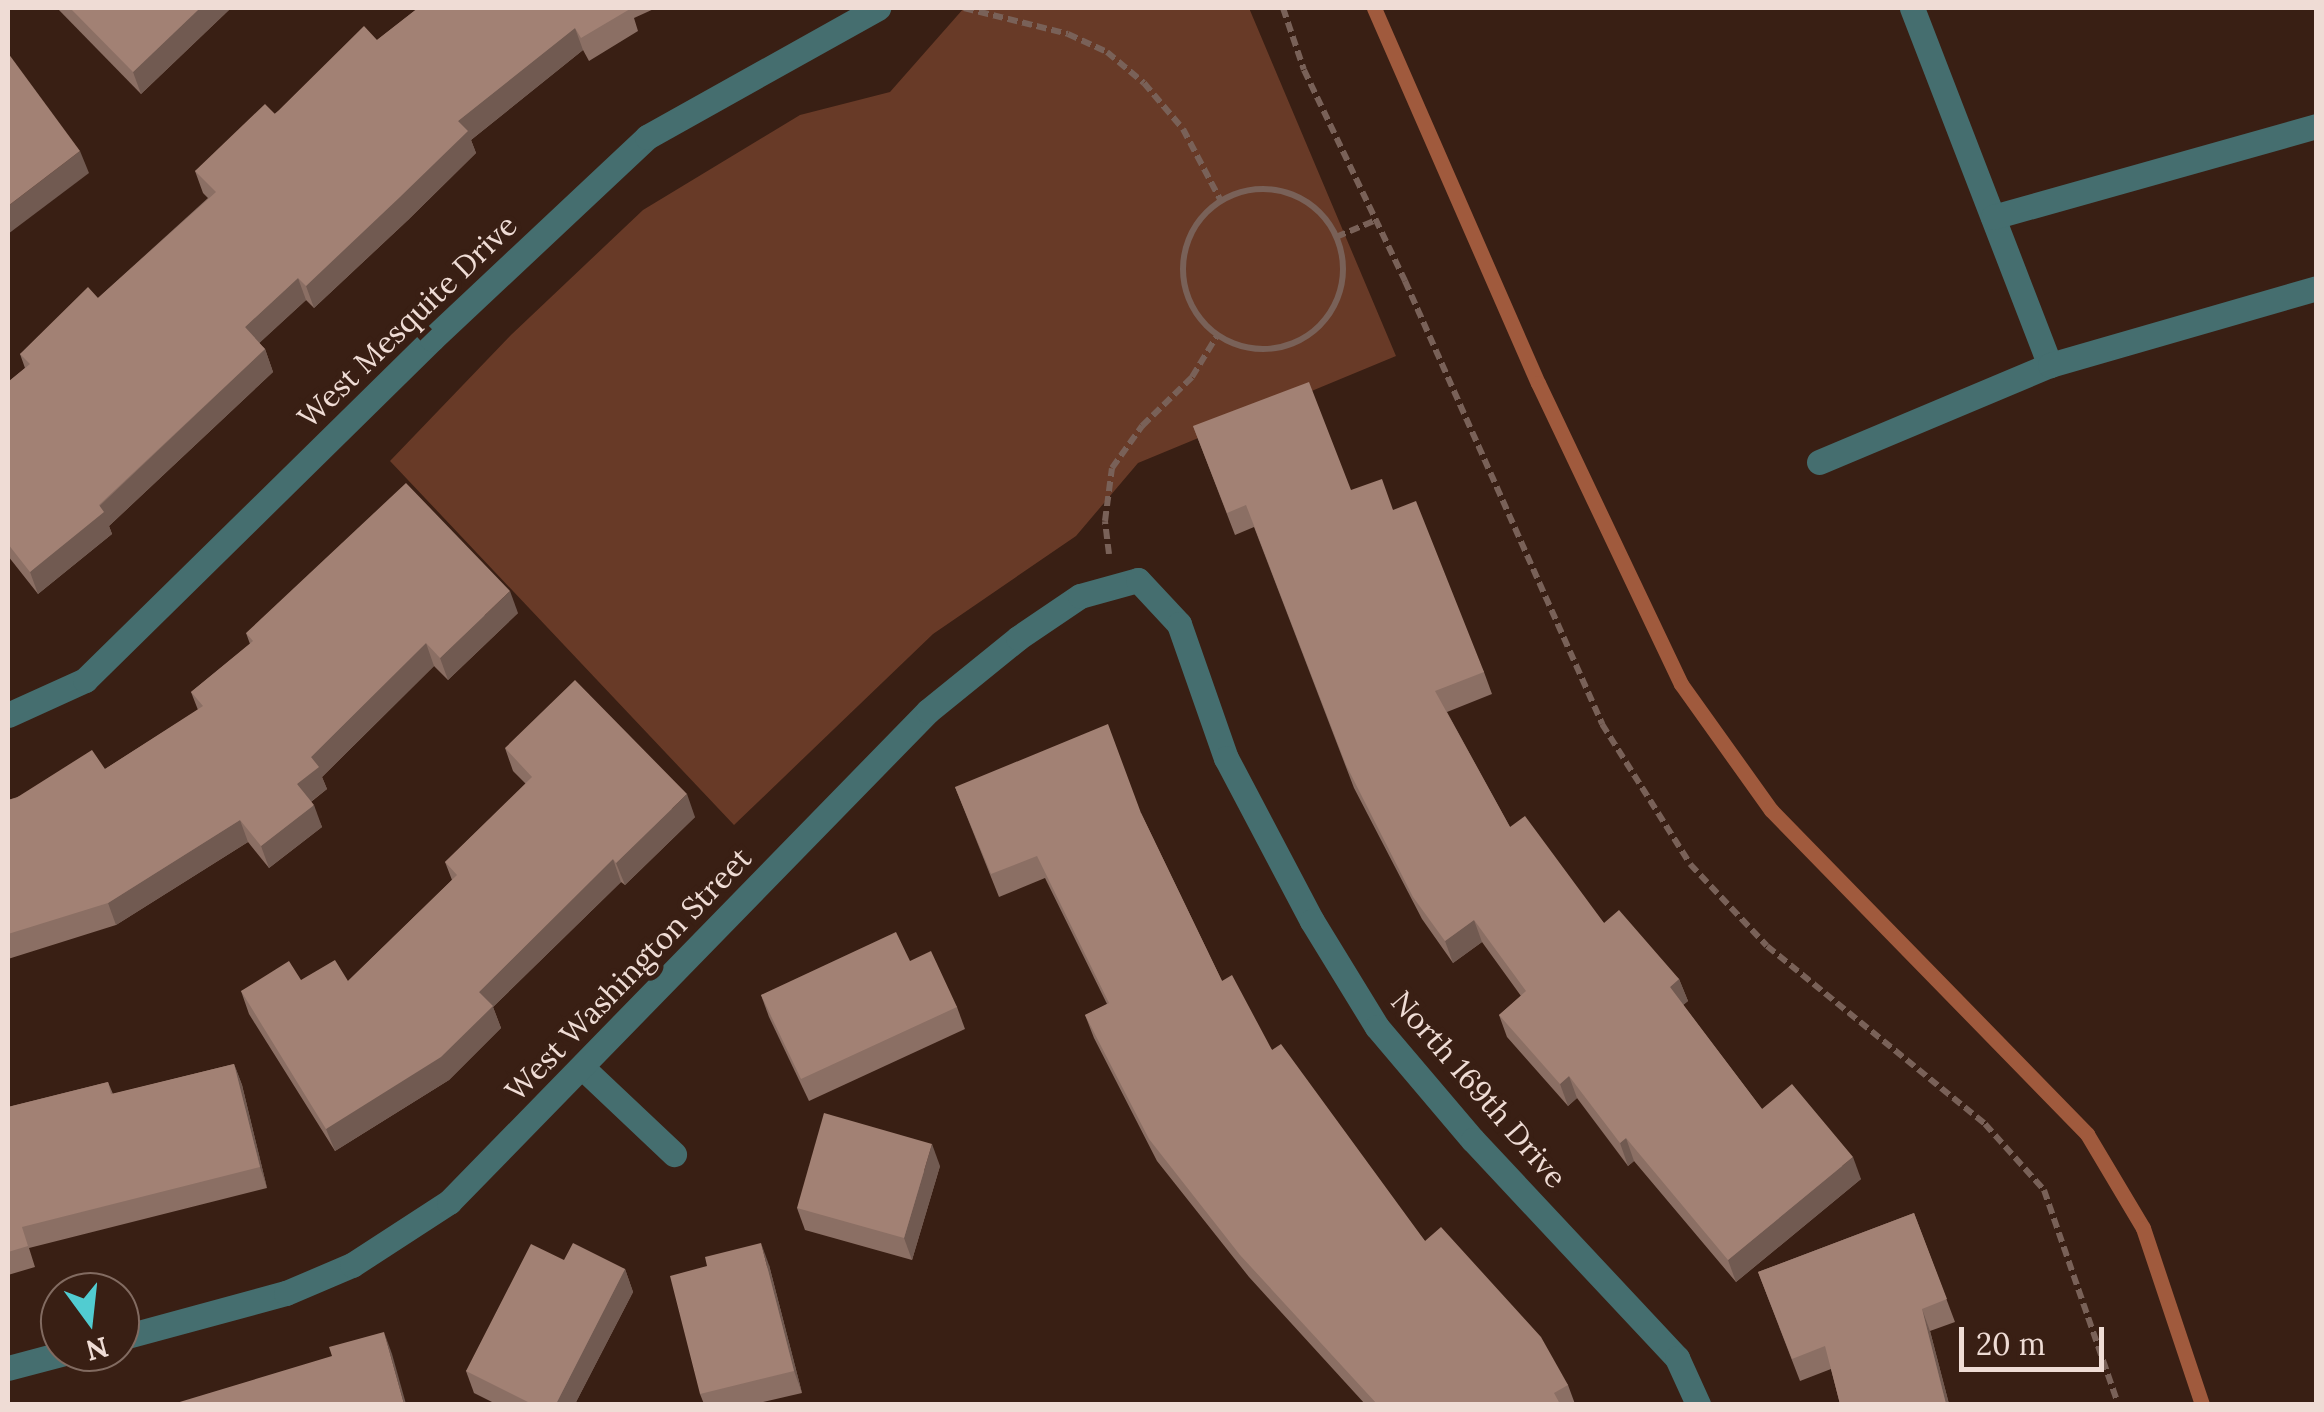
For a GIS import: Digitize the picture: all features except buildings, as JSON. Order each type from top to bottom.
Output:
[{"type":"street","name":"West Mesquite Drive","points":[[8,715],[85,680],[432,339],[647,138],[878,8]]},
{"type":"street","points":[[1912,8],[2050,366]]},
{"type":"street","points":[[1993,217],[2316,126]]},
{"type":"street","points":[[1819,462],[2050,366],[2316,288]]},
{"type":"street","name":"West Washington Street","points":[[140,1333],[286,1293],[352,1266],[449,1202],[584,1068],[928,711],[1064,606],[1080,596],[1125,583]]},
{"type":"street","name":"North 169th Drive","points":[[1125,583],[1180,624],[1226,758],[1312,921],[1377,1027],[1473,1140],[1677,1358],[1698,1404]]},
{"type":"street","points":[[584,1068],[674,1154]]},
{"type":"street","points":[[8,1368],[40,1359]]},
{"type":"path","points":[[964,8],[1068,34],[1107,52],[1144,82],[1183,130],[1222,201]]},
{"type":"path","points":[[1283,8],[1304,70],[1376,220],[1602,724],[1690,864],[1767,946],[1985,1124],[2044,1190],[2118,1404]]},
{"type":"path","points":[[1270,189],[1294,195],[1315,208],[1336,237],[1343,275],[1337,300],[1324,320],[1305,337],[1282,347],[1256,348],[1232,343],[1194,310],[1184,287],[1183,262],[1195,227],[1222,201],[1244,191],[1270,189]]},
{"type":"path","points":[[1336,237],[1376,220]]},
{"type":"path","points":[[1125,583],[1105,521],[1112,468],[1142,426],[1192,377],[1218,334]]},
{"type":"shaded area","points":[[964,8],[1249,8],[1396,356],[1138,463],[1076,536],[933,634],[734,825],[390,461],[511,335],[643,210],[800,115],[890,92]]},
{"type":"waterway","points":[[1374,8],[1538,383],[1681,684],[1771,810],[2087,1134],[2143,1228],[2202,1404]]}]
